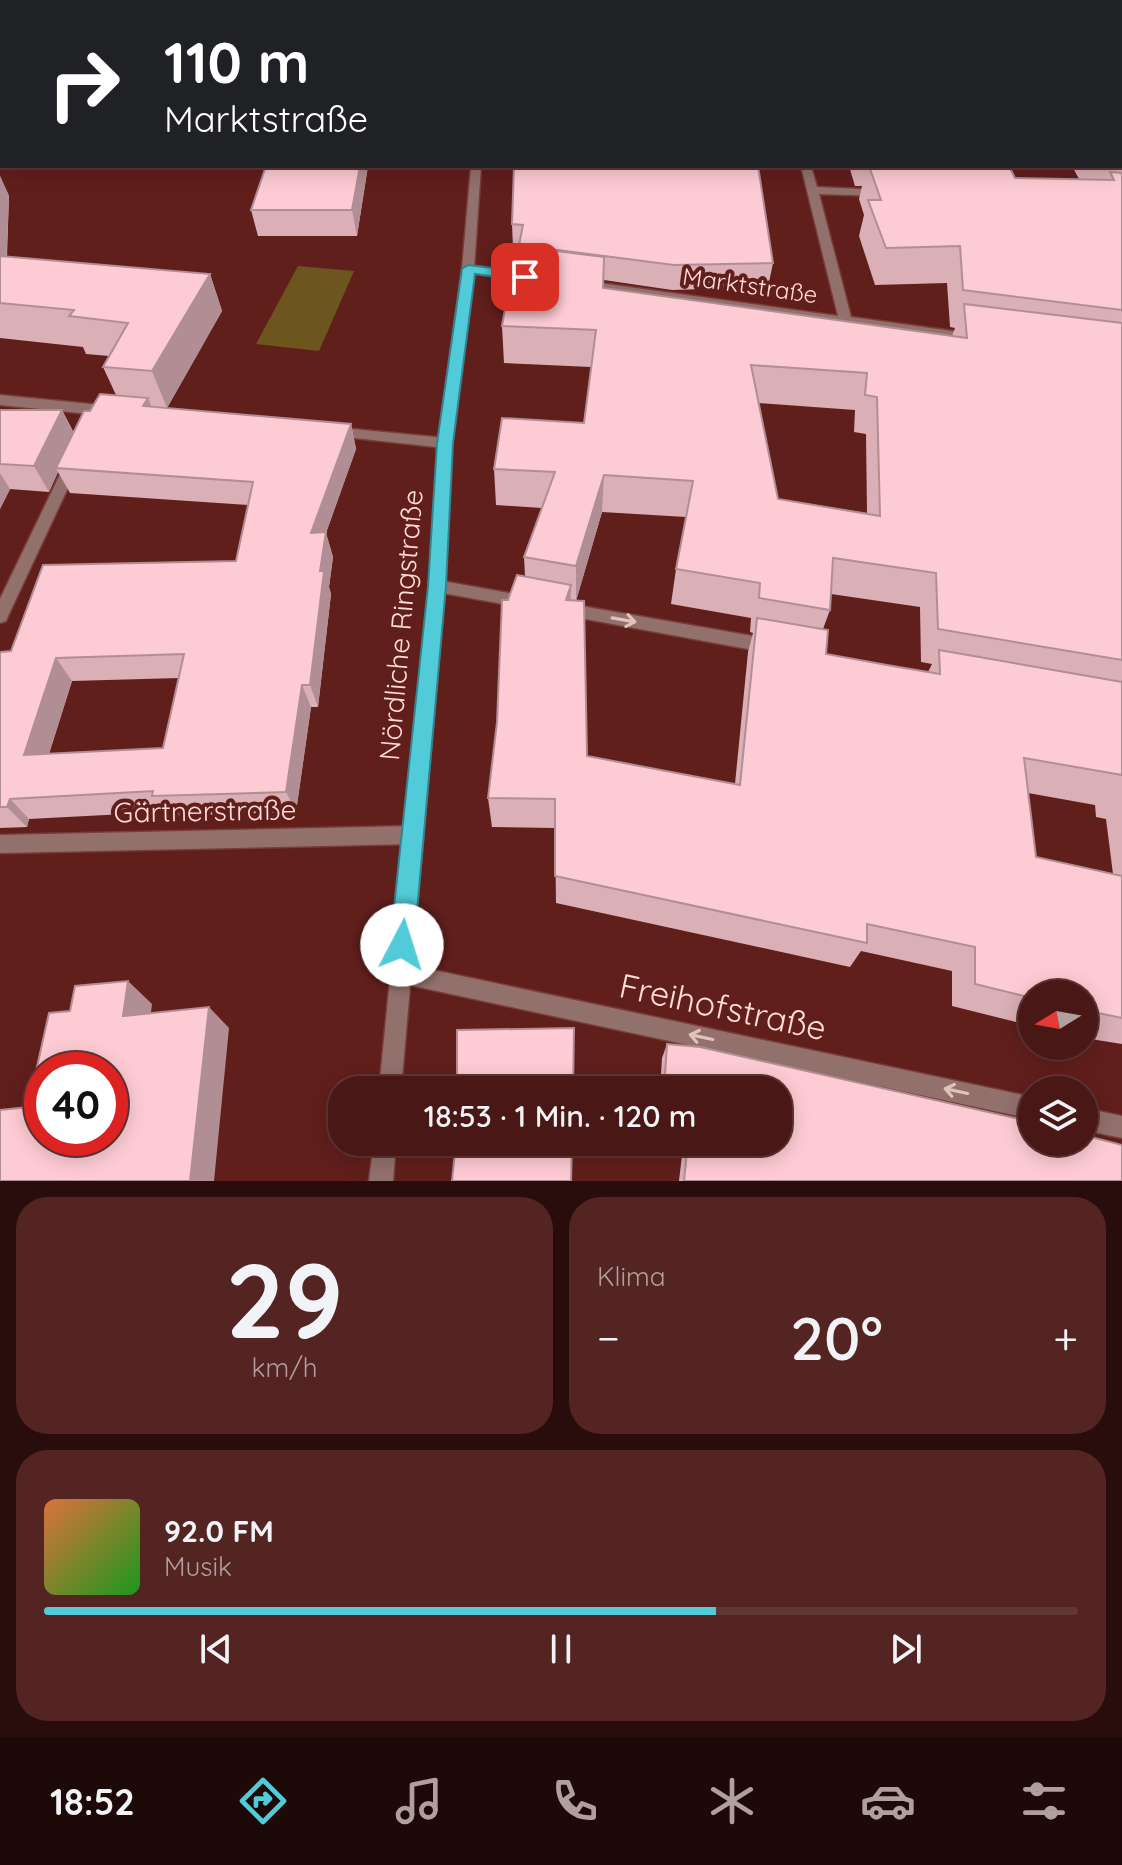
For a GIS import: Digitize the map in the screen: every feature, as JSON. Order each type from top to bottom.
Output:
[{"type":"street","name":"Nördliche Ringstraße","points":[[391,1076],[437,586],[445,443],[468,269],[476,168]]},
{"type":"street","points":[[806,168],[846,322]]},
{"type":"street","points":[[813,190],[892,194]]},
{"type":"street","points":[[468,269],[544,279]]},
{"type":"street","name":"Marktstraße","points":[[575,284],[985,340]]},
{"type":"street","points":[[0,400],[95,417],[128,413]]},
{"type":"street","points":[[311,430],[445,443]]},
{"type":"street","points":[[0,616],[79,451]]},
{"type":"street","points":[[437,586],[795,650]]},
{"type":"street","name":"Gärtnerstraße","points":[[0,844],[412,835]]},
{"type":"street","name":"Freihofstraße","points":[[400,973],[1018,1105]]},
{"type":"street","points":[[1098,1122],[1122,1127]]},
{"type":"street","points":[[381,1181],[384,1156]]},
{"type":"shaded area","points":[[298,266],[354,271],[319,351],[256,344]]},
{"type":"building","points":[[265,168],[360,168],[352,210],[251,210]]},
{"type":"building","points":[[514,168],[758,168],[773,263],[674,265],[519,245],[523,225],[512,224]]},
{"type":"building","points":[[870,168],[1010,168],[1015,178],[1114,180],[1110,172],[1122,173],[1122,310],[963,290],[960,246],[886,248],[868,200],[881,200]]},
{"type":"building","points":[[516,246],[604,257],[603,288],[967,338],[964,304],[1122,323],[1122,660],[938,629],[936,573],[833,558],[830,610],[759,598],[760,583],[676,569],[693,481],[604,475],[576,566],[524,557],[555,472],[494,469],[502,418],[584,423],[596,330],[502,326]],"holes":[[[751,365],[867,373],[865,395],[877,397],[880,516],[778,499]]]},
{"type":"building","points":[[0,256],[210,274],[152,371],[103,367],[128,323],[69,316],[74,310],[0,303]]},
{"type":"building","points":[[100,394],[148,398],[143,406],[351,424],[311,533],[326,532],[320,571],[324,571],[310,685],[302,685],[286,792],[152,796],[153,791],[10,799],[7,807],[0,807],[0,653],[11,651],[43,565],[236,561],[253,482],[56,468],[84,411],[90,411]],"holes":[[[184,654],[163,748],[24,755],[56,658]]]},
{"type":"building","points":[[0,410],[62,410],[34,466],[0,464]]},
{"type":"building","points":[[517,575],[571,585],[566,600],[584,601],[587,756],[740,785],[757,618],[828,630],[826,654],[887,665],[940,674],[939,650],[1122,682],[1122,775],[1024,758],[1036,857],[1122,876],[1122,1018],[1098,1013],[1098,980],[1018,980],[1018,995],[975,984],[975,947],[867,924],[867,943],[555,876],[555,799],[488,798],[497,722],[502,600],[508,600]]},
{"type":"building","points":[[128,981],[123,1016],[209,1007],[190,1181],[0,1181],[0,1110],[24,1107],[24,1156],[128,1156],[128,1052],[40,1052],[49,1013],[70,1011],[75,986]]},
{"type":"building","points":[[574,1028],[573,1076],[457,1076],[457,1030]]},
{"type":"building","points":[[667,1044],[700,1047],[1018,1119],[1018,1156],[1098,1156],[1098,1139],[1122,1145],[1122,1181],[684,1181],[687,1156],[792,1156],[792,1076],[665,1076]]},
{"type":"building","points":[[455,1156],[572,1156],[571,1181],[452,1181]]},
{"type":"route","points":[[402,945],[437,586],[445,443],[468,269],[525,277]]}]
